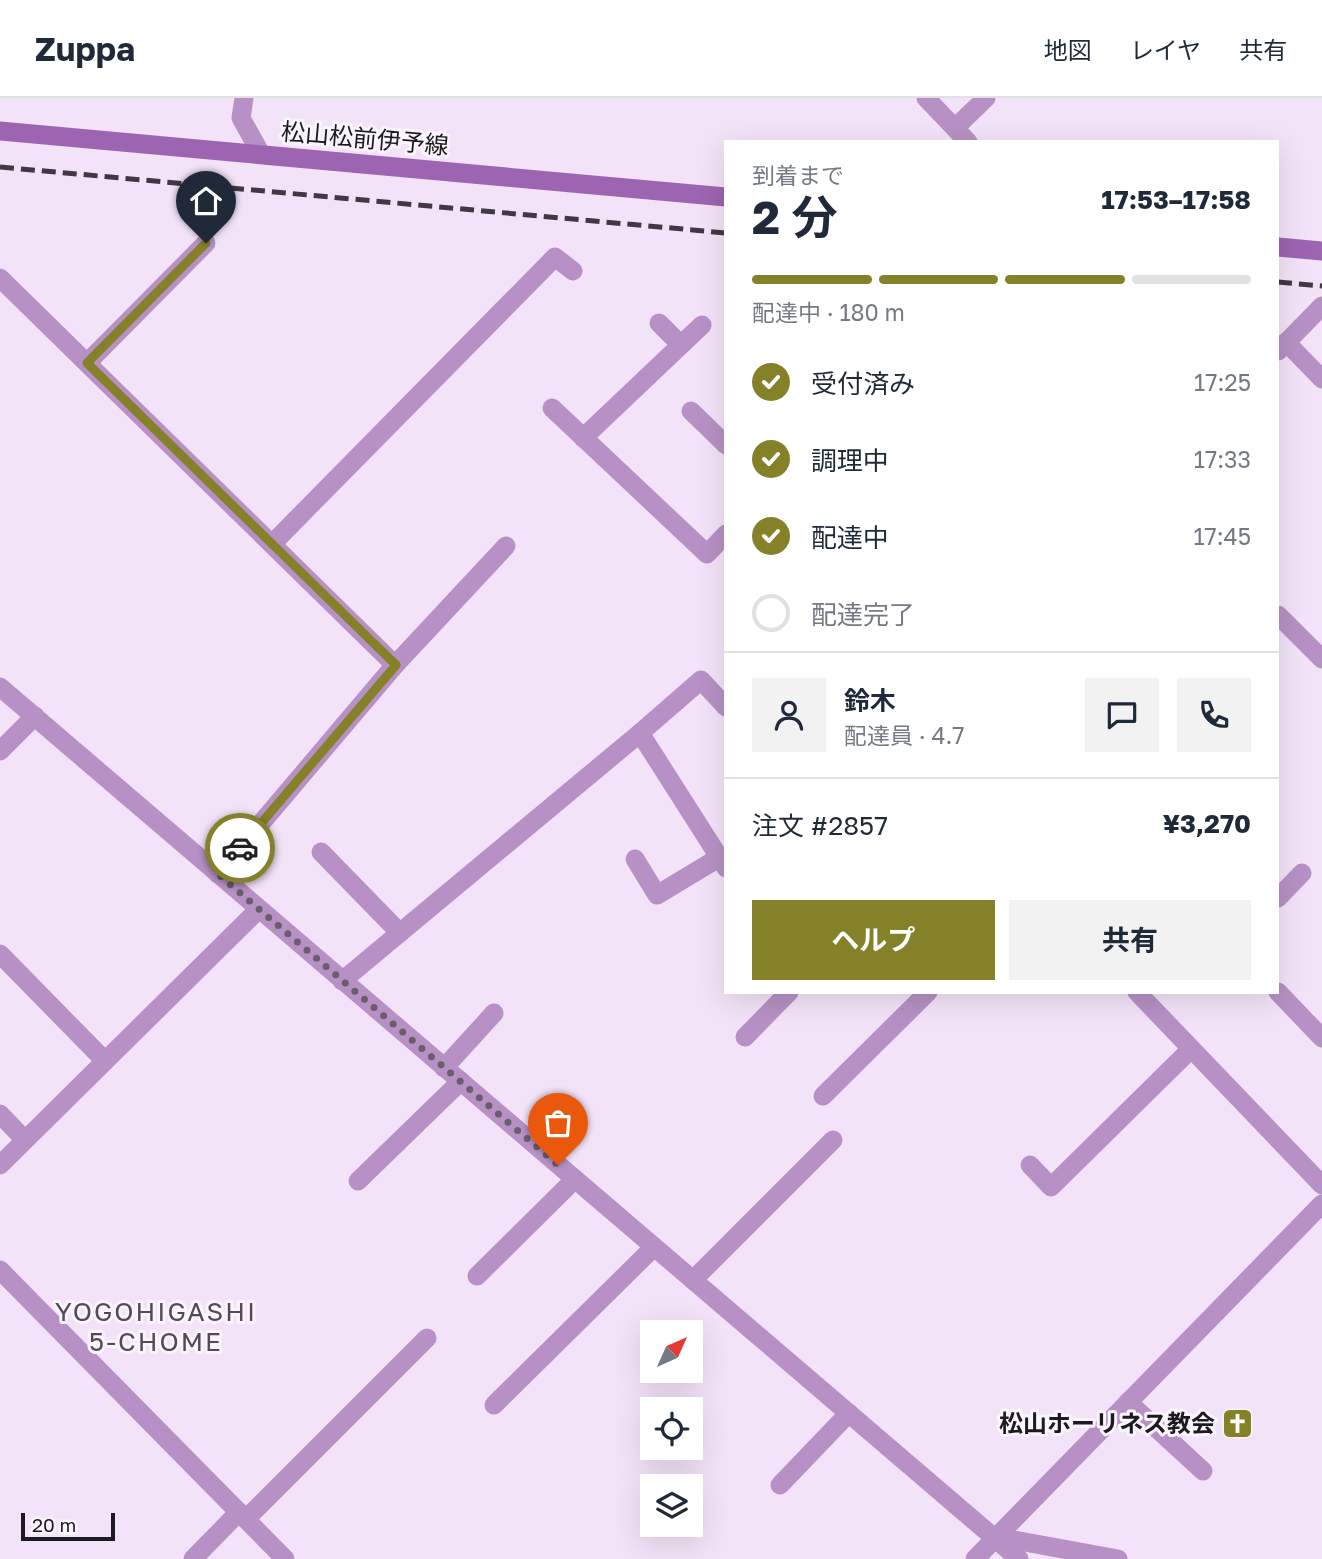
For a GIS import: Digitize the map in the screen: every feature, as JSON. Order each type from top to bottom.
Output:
[{"type":"main road","name":"松山松前伊予線","points":[[0,131],[724,197]]},
{"type":"main road","points":[[1279,247],[1322,251]]},
{"type":"street","points":[[244,98],[241,118],[261,154]]},
{"type":"street","points":[[926,98],[961,135],[986,98]]},
{"type":"street","points":[[87,363],[206,243]]},
{"type":"street","points":[[272,544],[555,257],[573,271]]},
{"type":"street","points":[[4,292],[87,363],[396,665]]},
{"type":"street","points":[[1322,306],[1282,347],[1322,379]]},
{"type":"street","points":[[659,323],[681,345]]},
{"type":"street","points":[[583,438],[702,324]]},
{"type":"street","points":[[552,408],[707,554],[724,536]]},
{"type":"street","points":[[691,411],[724,443]]},
{"type":"street","points":[[218,874],[396,665],[506,546]]},
{"type":"street","points":[[1279,616],[1322,659]]},
{"type":"street","points":[[342,981],[701,680],[724,705]]},
{"type":"street","points":[[0,687],[1019,1559]]},
{"type":"street","points":[[0,751],[35,716]]},
{"type":"street","points":[[635,859],[657,895],[723,862],[640,733]]},
{"type":"street","points":[[321,852],[400,933]]},
{"type":"street","points":[[1279,897],[1302,873]]},
{"type":"street","points":[[0,1165],[259,909]]},
{"type":"street","points":[[0,954],[105,1061]]},
{"type":"street","points":[[1279,993],[1322,1038]]},
{"type":"street","points":[[744,1037],[787,994]]},
{"type":"street","points":[[823,1096],[926,994]]},
{"type":"street","points":[[1139,994],[1322,1185]]},
{"type":"street","points":[[444,1068],[494,1013]]},
{"type":"street","points":[[1030,1165],[1051,1187],[1191,1049]]},
{"type":"street","points":[[358,1181],[461,1081]]},
{"type":"street","points":[[0,1114],[25,1140]]},
{"type":"street","points":[[693,1280],[833,1140]]},
{"type":"street","points":[[477,1276],[575,1179]]},
{"type":"street","points":[[975,1559],[1322,1203]]},
{"type":"street","points":[[494,1405],[654,1247]]},
{"type":"street","points":[[0,1270],[285,1559]]},
{"type":"street","points":[[193,1559],[242,1516],[427,1338]]},
{"type":"street","points":[[1128,1402],[1203,1471]]},
{"type":"street","points":[[780,1485],[849,1413]]},
{"type":"street","points":[[996,1537],[1118,1559]]},
{"type":"railway","points":[[0,167],[724,233]]},
{"type":"railway","points":[[1279,282],[1322,286]]},
{"type":"way so far","points":[[240,848],[218,874],[558,1165]]},
{"type":"place","name":"松山ホーリネス教会","points":[[1238,1424]]},
{"type":"district","name":"YOGOHIGASHI 5-CHOME","points":[[156,1327]]},
{"type":"route","points":[[206,243],[87,363],[396,665],[240,848]]}]
